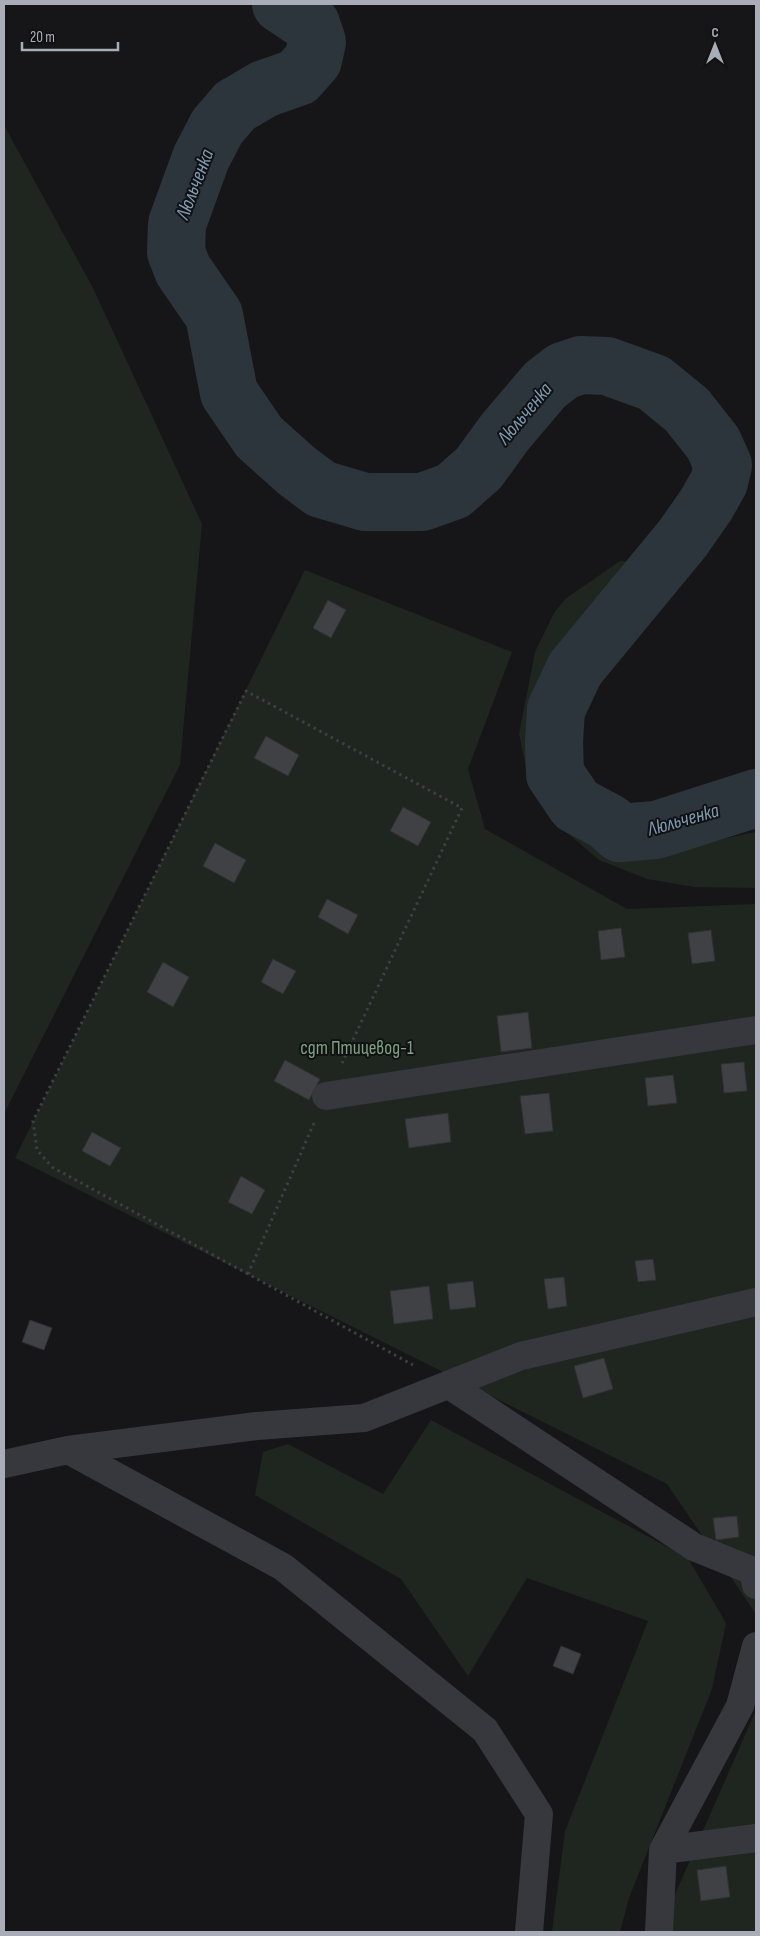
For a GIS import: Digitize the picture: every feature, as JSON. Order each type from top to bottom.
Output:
[{"type":"street","points":[[326,1096],[756,1030]]},
{"type":"street","points":[[4,1464],[68,1450],[257,1426],[364,1418],[521,1356],[756,1302]]},
{"type":"street","points":[[448,1385],[694,1546],[755,1576]]},
{"type":"street","points":[[68,1450],[283,1567],[485,1730],[539,1814],[529,1932]]},
{"type":"street","points":[[658,1932],[663,1850],[740,1706],[756,1646]]},
{"type":"street","points":[[663,1850],[756,1838]]},
{"type":"path","points":[[248,1274],[326,1096],[462,808],[246,690],[33,1121],[37,1150],[52,1167],[448,1385]]},
{"type":"green space","points":[[4,125],[93,288],[202,524],[180,765],[4,1114]]},
{"type":"green space","points":[[620,561],[642,563],[649,577],[648,594],[638,626],[604,676],[571,748],[569,764],[586,813],[627,840],[662,848],[694,845],[756,832],[756,888],[694,887],[647,879],[599,860],[563,829],[539,799],[528,777],[519,734],[535,652],[554,613],[565,599]]},
{"type":"green space","name":"сдт Птицевод-1","points":[[305,570],[512,652],[468,769],[485,829],[627,909],[756,904],[756,1614],[667,1484],[15,1158]]},
{"type":"green space","points":[[431,1420],[688,1558],[726,1623],[712,1689],[629,1898],[620,1932],[552,1932],[565,1831],[648,1621],[527,1578],[468,1676],[401,1579],[255,1495],[263,1452],[288,1444],[383,1494]]},
{"type":"green space","points":[[756,1710],[756,1932],[662,1932],[662,1924]]},
{"type":"building","points":[[328,600],[346,610],[331,638],[313,628]]},
{"type":"building","points":[[266,736],[299,755],[288,776],[254,758]]},
{"type":"building","points":[[403,807],[431,822],[418,846],[390,831]]},
{"type":"building","points":[[215,843],[246,860],[234,883],[203,866]]},
{"type":"building","points":[[327,899],[358,915],[348,934],[318,917]]},
{"type":"building","points":[[621,928],[625,957],[601,960],[598,931]]},
{"type":"building","points":[[711,930],[715,961],[692,964],[688,933]]},
{"type":"building","points":[[273,959],[296,971],[283,994],[261,982]]},
{"type":"building","points":[[163,962],[189,977],[173,1007],[147,992]]},
{"type":"building","points":[[528,1012],[532,1048],[501,1052],[497,1016]]},
{"type":"building","points":[[285,1060],[320,1079],[309,1100],[274,1081]]},
{"type":"building","points":[[744,1062],[747,1091],[724,1093],[721,1064]]},
{"type":"building","points":[[673,1075],[677,1103],[648,1106],[645,1078]]},
{"type":"building","points":[[549,1093],[553,1131],[525,1134],[520,1096]]},
{"type":"building","points":[[448,1113],[451,1142],[409,1148],[405,1119]]},
{"type":"building","points":[[92,1132],[121,1148],[110,1166],[82,1151]]},
{"type":"building","points":[[241,1176],[265,1190],[252,1214],[228,1202]]},
{"type":"building","points":[[653,1259],[656,1280],[638,1282],[635,1261]]},
{"type":"building","points":[[564,1277],[567,1306],[548,1309],[544,1279]]},
{"type":"building","points":[[473,1281],[476,1307],[450,1310],[447,1284]]},
{"type":"building","points":[[429,1286],[433,1319],[394,1324],[390,1291]]},
{"type":"building","points":[[30,1320],[52,1328],[44,1350],[22,1342]]},
{"type":"building","points":[[604,1358],[613,1389],[583,1398],[574,1366]]},
{"type":"building","points":[[737,1516],[739,1537],[716,1540],[713,1518]]},
{"type":"building","points":[[561,1646],[581,1654],[573,1674],[553,1666]]},
{"type":"building","points":[[726,1866],[730,1897],[701,1901],[697,1870]]},
{"type":"waterway","name":"Люльченка","points":[[281,4],[311,24],[317,42],[313,60],[298,77],[264,89],[235,106],[217,127],[201,158],[177,224],[176,252],[183,270],[214,315],[229,393],[259,437],[297,471],[321,489],[365,502],[422,502],[453,491],[479,468],[505,432],[545,385],[563,371],[581,365],[607,366],[654,383],[687,410],[713,443],[723,465],[719,482],[706,505],[683,538],[575,669],[556,709],[555,774],[576,805],[608,822],[620,833],[656,830],[756,798]]}]
